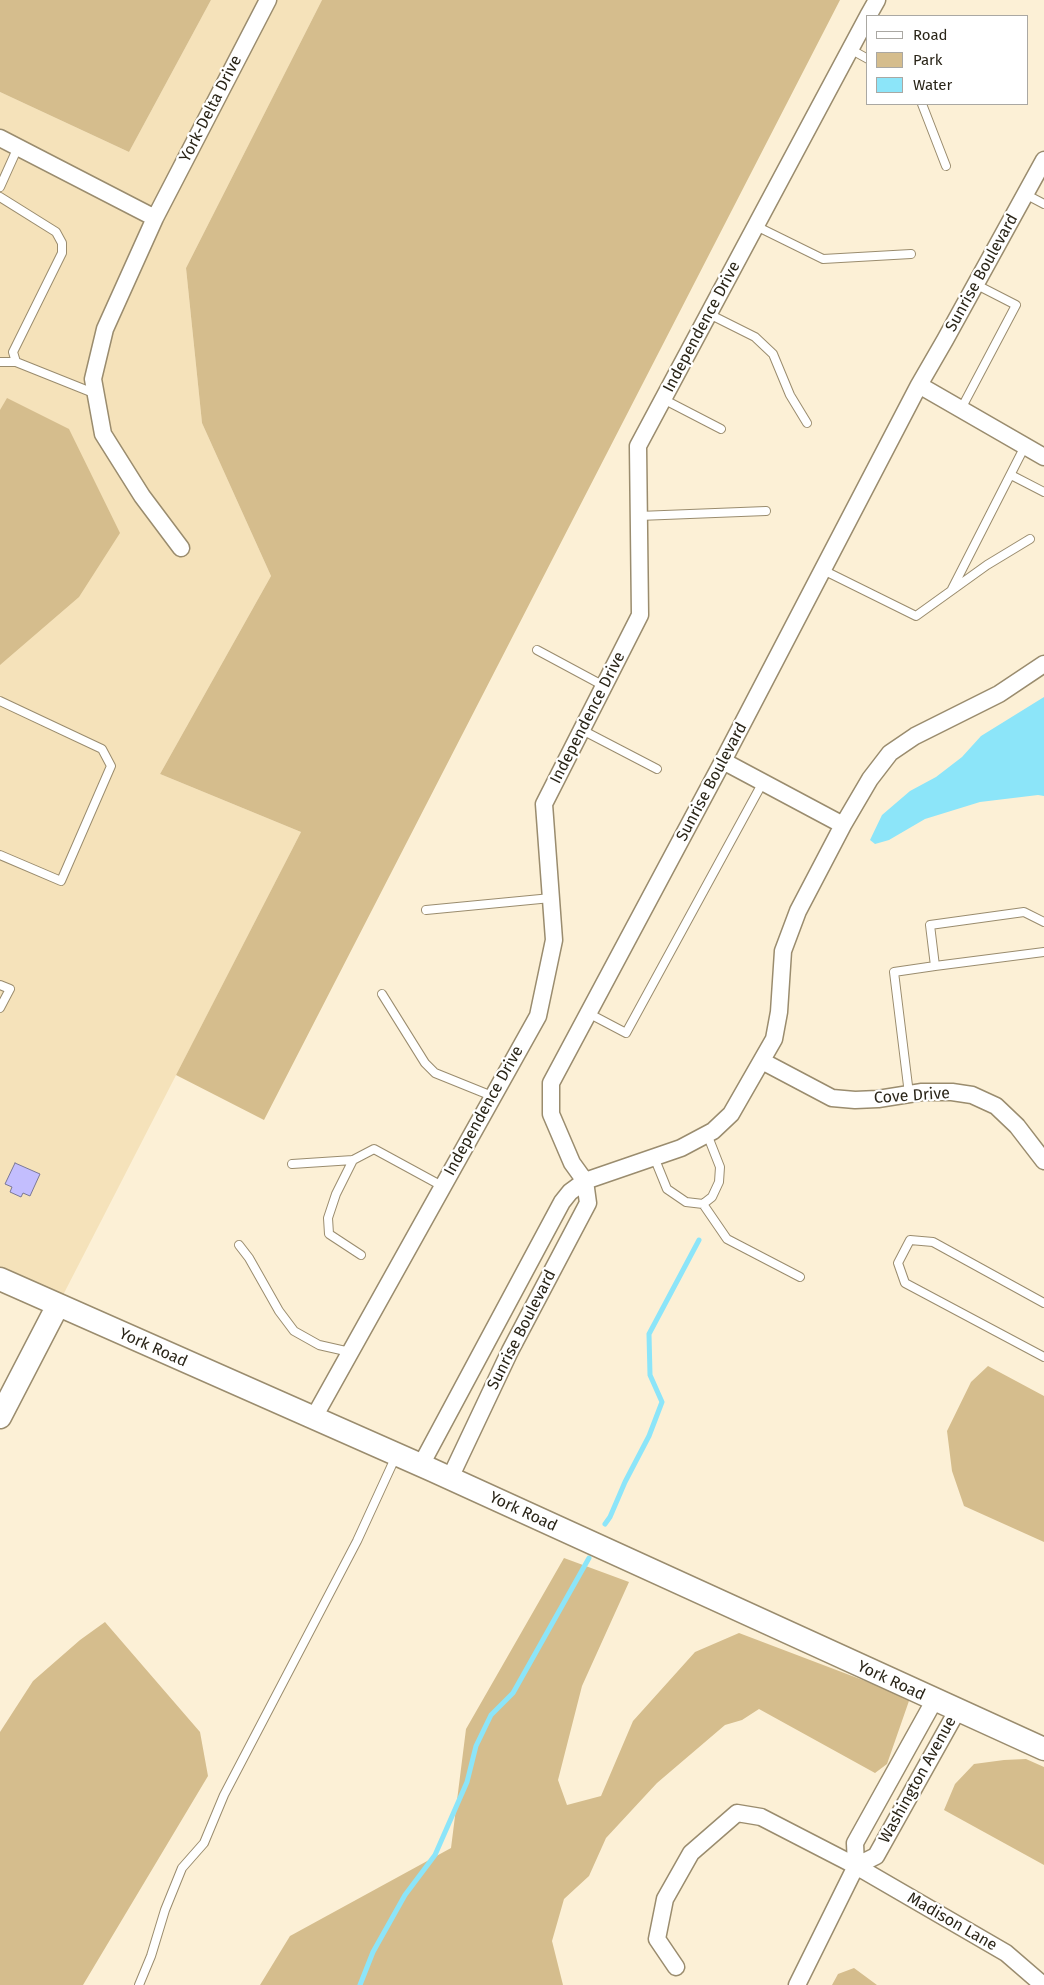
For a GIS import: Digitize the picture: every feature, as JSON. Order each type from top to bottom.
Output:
[{"type":"street","name":"York-Delta Drive","points":[[181,548],[142,496],[103,434],[93,379],[105,329],[155,218],[268,0]]},
{"type":"street","name":"Independence Drive","points":[[868,15],[876,0]]},
{"type":"street","name":"Independence Drive","points":[[313,1419],[538,1016],[554,940],[544,804],[640,615],[638,446],[866,20]]},
{"type":"street","points":[[0,138],[155,218]]},
{"type":"street","name":"Sunrise Boulevard","points":[[450,1478],[510,1351],[588,1203],[585,1182],[572,1163],[551,1114],[551,1083],[724,761],[919,384],[1044,160]]},
{"type":"street","points":[[919,384],[1044,457]]},
{"type":"street","name":"Sunrise Boulevard","points":[[421,1466],[562,1202],[570,1192],[585,1182],[681,1148],[713,1131],[731,1114],[774,1039],[779,1012],[783,951],[798,911],[843,825],[870,780],[890,754],[915,736],[999,694],[1044,664]]},
{"type":"street","points":[[724,761],[843,825]]},
{"type":"street","name":"Cove Drive","points":[[762,1061],[832,1098],[855,1100],[878,1099],[909,1094],[952,1092],[972,1094],[996,1106],[1017,1126],[1044,1161]]},
{"type":"street","name":"York Road","points":[[0,1279],[450,1478],[934,1701],[1044,1749]]},
{"type":"street","points":[[0,1417],[58,1306]]},
{"type":"street","name":"Washington Avenue","points":[[797,1985],[856,1866],[856,1843],[934,1701]]},
{"type":"street","name":"Washington Avenue","points":[[856,1866],[876,1856],[957,1711]]},
{"type":"street","name":"Madison Lane","points":[[676,1968],[657,1939],[666,1899],[691,1853],[737,1813],[762,1817],[856,1866],[1006,1953],[1042,1985]]},
{"type":"lane","points":[[850,49],[866,58]]},
{"type":"lane","points":[[922,105],[946,166]]},
{"type":"lane","points":[[0,186],[18,147]]},
{"type":"lane","points":[[1025,194],[1044,204]]},
{"type":"lane","points":[[0,197],[56,232],[62,243],[62,253],[13,352],[16,362]]},
{"type":"lane","points":[[756,226],[823,259],[911,254]]},
{"type":"lane","points":[[961,409],[1016,305],[975,284]]},
{"type":"lane","points":[[709,314],[754,337],[773,354],[790,395],[807,423]]},
{"type":"lane","points":[[0,362],[16,362],[96,394]]},
{"type":"lane","points":[[663,399],[721,428]]},
{"type":"lane","points":[[951,591],[1025,446]]},
{"type":"lane","points":[[1011,475],[1044,492]]},
{"type":"lane","points":[[639,516],[766,511]]},
{"type":"lane","points":[[823,570],[916,616],[987,565],[1030,539]]},
{"type":"lane","points":[[537,650],[604,686]]},
{"type":"lane","points":[[0,701],[102,749],[111,766],[61,881],[0,855]]},
{"type":"lane","points":[[582,730],[658,770]]},
{"type":"lane","points":[[588,1013],[626,1033],[762,782]]},
{"type":"lane","points":[[426,910],[551,898]]},
{"type":"lane","points":[[935,966],[930,925],[1024,912],[1044,922]]},
{"type":"lane","points":[[909,1094],[894,972],[1044,952]]},
{"type":"lane","points":[[0,984],[10,989],[0,1008]]},
{"type":"lane","points":[[382,994],[425,1063],[435,1073],[492,1096]]},
{"type":"lane","points":[[654,1157],[667,1189],[686,1202],[703,1204],[712,1197],[720,1182],[720,1167],[707,1134]]},
{"type":"lane","points":[[292,1164],[353,1160],[374,1149],[442,1186]]},
{"type":"lane","points":[[353,1160],[336,1194],[328,1218],[329,1234],[361,1255]]},
{"type":"lane","points":[[703,1204],[727,1239],[800,1277]]},
{"type":"lane","points":[[1044,1303],[933,1242],[910,1240],[898,1263],[905,1283],[1044,1357]]},
{"type":"lane","points":[[240,1245],[279,1311],[294,1331],[318,1345],[350,1352]]},
{"type":"lane","points":[[139,1985],[182,1868],[204,1843],[224,1795],[356,1541],[397,1455]]},
{"type":"shaded area","points":[[211,0],[322,0],[186,268],[202,423],[271,576],[160,774],[301,832],[61,1299],[0,1270],[0,92],[129,152]]},
{"type":"green space","points":[[0,0],[211,0],[129,152],[0,92]]},
{"type":"green space","points":[[322,0],[840,0],[264,1120],[176,1075],[301,832],[160,774],[271,576],[202,423],[186,268]]},
{"type":"green space","points":[[7,398],[69,429],[120,533],[79,597],[0,665],[0,410]]},
{"type":"green space","points":[[988,1366],[1044,1396],[1044,1542],[964,1506],[952,1471],[947,1431],[971,1382]]},
{"type":"green space","points":[[564,1558],[629,1582],[582,1686],[558,1780],[567,1805],[601,1796],[633,1721],[695,1652],[739,1633],[910,1698],[887,1764],[875,1773],[759,1709],[742,1720],[725,1725],[657,1783],[606,1838],[589,1876],[564,1899],[552,1941],[563,1985],[260,1985],[290,1936],[451,1848],[466,1729]]},
{"type":"green space","points":[[105,1622],[200,1732],[208,1776],[83,1985],[0,1985],[0,1732],[33,1681],[80,1640]]},
{"type":"green space","points":[[1026,1759],[1044,1767],[1044,1865],[944,1810],[955,1784],[974,1764]]},
{"type":"green space","points":[[854,1968],[877,1985],[832,1985],[838,1974]]},
{"type":"water","points":[[1044,697],[1044,796],[1038,795],[980,802],[925,819],[889,840],[875,844],[870,840],[882,815],[910,791],[936,777],[962,757],[981,736]]},
{"type":"building","points":[[15,1163],[40,1174],[30,1196],[23,1193],[21,1197],[10,1192],[12,1187],[5,1184]]},
{"type":"waterway","points":[[605,1524],[649,1436],[662,1402],[650,1375],[649,1334],[699,1240]]},
{"type":"waterway","points":[[360,1985],[373,1952],[405,1895],[435,1855],[467,1782],[476,1746],[491,1715],[513,1693],[589,1558]]}]
